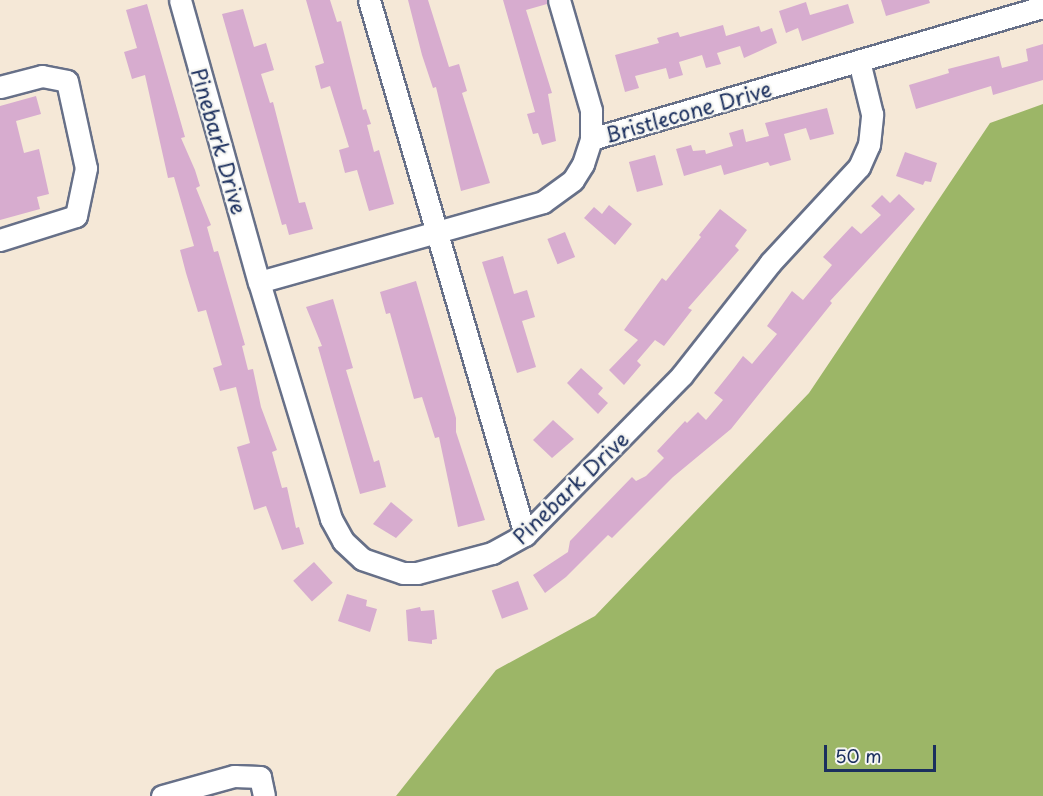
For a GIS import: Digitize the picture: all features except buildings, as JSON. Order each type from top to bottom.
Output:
[{"type":"street","name":"Pinebark Drive","points":[[180,0],[259,282],[327,507],[335,528],[353,551],[392,572],[417,573],[492,553],[525,535],[682,375],[770,262],[859,167],[869,145],[872,114],[859,61]]},
{"type":"street","points":[[369,0],[525,535]]},
{"type":"street","points":[[559,0],[591,110],[591,139]]},
{"type":"street","name":"Bristlecone Drive","points":[[259,282],[438,234],[554,197],[583,164],[591,139],[1043,7]]},
{"type":"street","points":[[0,87],[42,76],[67,81],[86,168],[76,216],[0,240]]},
{"type":"street","points":[[162,796],[243,776],[260,777],[264,796]]},
{"type":"green space","points":[[1043,104],[1043,796],[396,796],[496,670],[595,616],[809,393],[990,123]]}]
